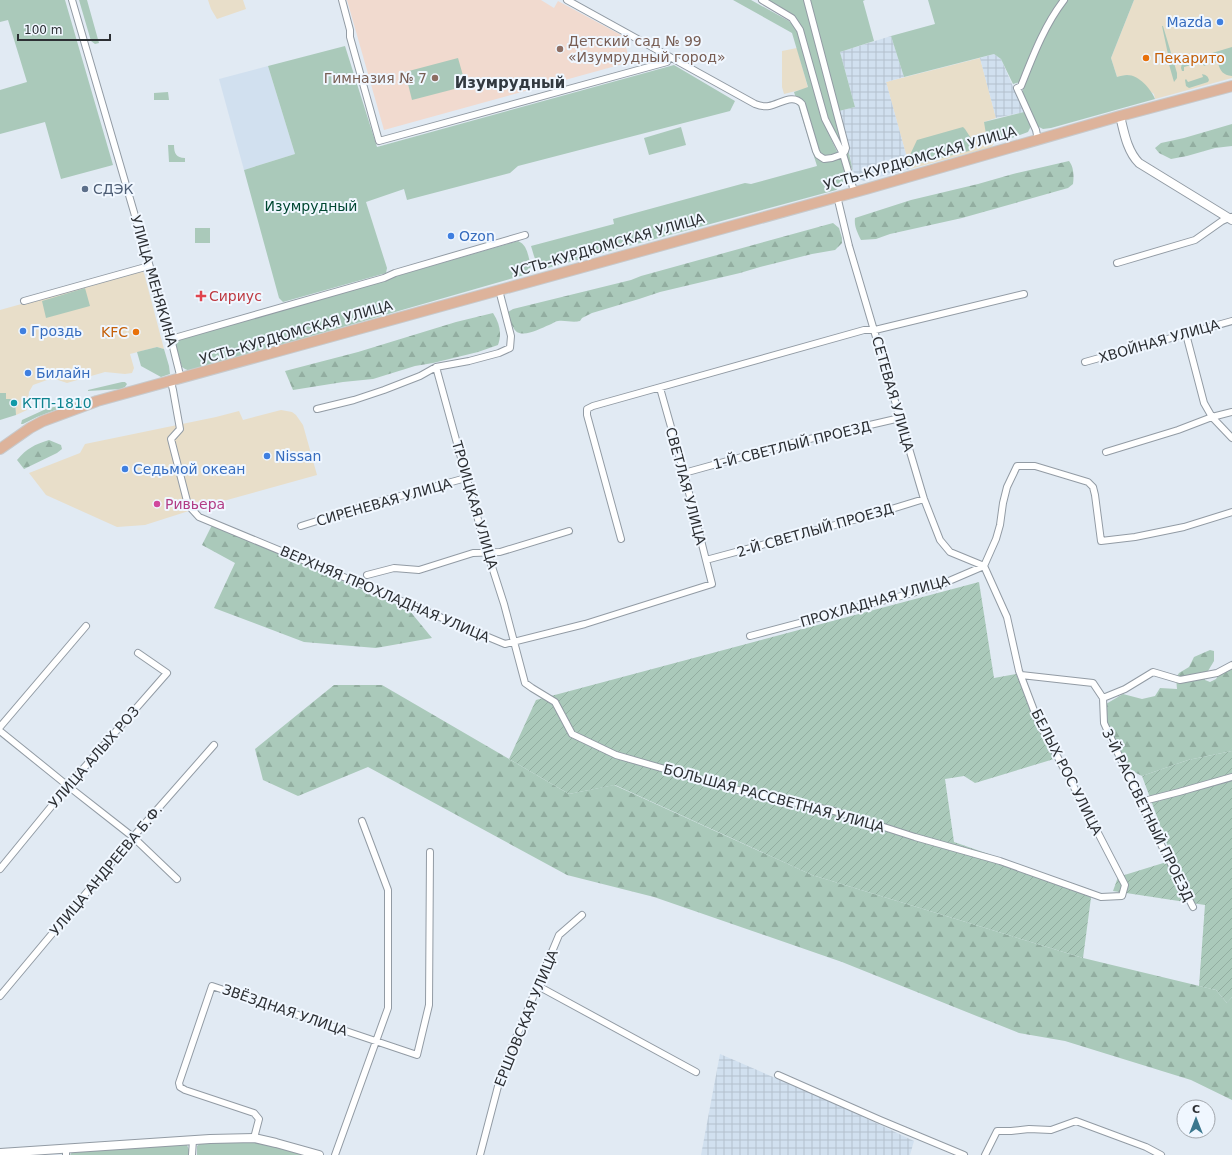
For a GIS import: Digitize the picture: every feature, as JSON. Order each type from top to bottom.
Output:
[{"type":"main road","name":"УСТЬ-КУРДЮМСКАЯ УЛИЦА","points":[[0,449],[30,428],[56,416],[97,401],[171,382],[1120,116],[1232,86]]},
{"type":"street","name":"УЛИЦА МЕНЯКИНА","points":[[72,0],[171,338],[181,379]]},
{"type":"street","points":[[342,0],[350,30],[350,37],[379,142],[667,62],[669,57]]},
{"type":"street","points":[[567,0],[755,104],[768,106],[793,99],[799,100],[802,104],[818,155],[824,159],[832,158],[842,154],[846,151],[846,148],[807,0]]},
{"type":"street","points":[[762,0],[792,18],[800,30],[825,119],[842,154],[854,191]]},
{"type":"street","points":[[1038,140],[1036,130],[1017,88],[1021,86],[1033,54],[1053,14],[1064,0]]},
{"type":"street","points":[[1120,116],[1131,153],[1139,163],[1231,218]]},
{"type":"street","name":"СЕТЕВАЯ УЛИЦА","points":[[837,196],[849,246],[924,499],[940,540],[950,552],[984,566]]},
{"type":"street","points":[[1117,263],[1195,240],[1222,221],[1231,218]]},
{"type":"street","points":[[171,338],[384,278],[395,273],[524,235]]},
{"type":"street","points":[[24,301],[149,266]]},
{"type":"street","points":[[317,409],[354,400],[384,390],[420,376],[436,367],[469,361],[499,353],[510,348],[511,336],[499,290]]},
{"type":"street","points":[[621,539],[587,416],[588,409],[593,406],[864,330],[875,330],[1024,294]]},
{"type":"street","name":"ХВОЙНАЯ УЛИЦА","points":[[1085,362],[1232,320]]},
{"type":"street","points":[[1186,334],[1204,403],[1212,417],[1232,438]]},
{"type":"street","name":"ТРОИЦКАЯ УЛИЦА","points":[[436,367],[466,478],[514,642]]},
{"type":"street","name":"ВЕРХНЯЯ ПРОХЛАДНАЯ УЛИЦА","points":[[171,382],[180,430],[172,439],[188,505],[199,517],[505,644],[585,624],[712,584]]},
{"type":"street","name":"СВЕТЛАЯ УЛИЦА","points":[[660,388],[684,473],[712,584]]},
{"type":"street","points":[[1106,452],[1178,430],[1212,417],[1232,412]]},
{"type":"street","name":"1-Й СВЕТЛЫЙ ПРОЕЗД","points":[[684,473],[792,443],[900,418]]},
{"type":"street","points":[[984,566],[996,539],[1007,487],[1017,466],[1035,466],[1088,482],[1093,487],[1096,495],[1101,541],[1135,537],[1184,527],[1232,512]]},
{"type":"street","name":"СИРЕНЕВАЯ УЛИЦА","points":[[302,526],[371,504],[466,478]]},
{"type":"street","name":"2-Й СВЕТЛЫЙ ПРОЕЗД","points":[[706,560],[872,515],[924,499]]},
{"type":"street","points":[[367,575],[394,568],[419,570],[473,553],[500,552],[569,532]]},
{"type":"street","name":"ПРОХЛАДНАЯ УЛИЦА","points":[[750,636],[935,587],[984,566]]},
{"type":"street","name":"БЕЛЫХ РОС УЛИЦА","points":[[984,566],[1007,617],[1021,675],[1038,721],[1125,885]]},
{"type":"street","points":[[0,727],[86,626]]},
{"type":"street","name":"БОЛЬШАЯ РАССВЕТНАЯ УЛИЦА","points":[[514,642],[525,682],[555,702],[572,734],[616,754],[745,792],[834,811],[915,837],[1000,861],[1101,897],[1122,896],[1125,885]]},
{"type":"street","name":"УЛИЦА АЛЫХ РОЗ","points":[[0,869],[68,786],[167,673],[138,653]]},
{"type":"street","points":[[1021,675],[1093,683],[1103,698],[1125,689],[1153,672],[1180,680],[1217,673],[1232,666]]},
{"type":"street","name":"3-Й РАССВЕТНЫЙ ПРОЕЗД","points":[[1103,698],[1104,723],[1150,823],[1193,907]]},
{"type":"street","points":[[0,731],[133,837],[177,879]]},
{"type":"street","name":"УЛИЦА АНДРЕЕВА Б.Ф.","points":[[0,996],[133,837],[214,745]]},
{"type":"street","points":[[1140,802],[1232,777]]},
{"type":"street","points":[[335,1155],[388,1008],[388,890],[362,821]]},
{"type":"street","points":[[376,1041],[417,1055],[429,1005],[430,852]]},
{"type":"street","name":"ЕРШОВСКАЯ УЛИЦА","points":[[480,1155],[502,1071],[559,935],[582,915]]},
{"type":"street","name":"ЗВЁЗДНАЯ УЛИЦА","points":[[254,1138],[259,1119],[254,1113],[184,1090],[180,1087],[179,1083],[212,986],[376,1041]]},
{"type":"street","points":[[538,986],[696,1072]]},
{"type":"street","points":[[778,1075],[964,1155]]},
{"type":"street","points":[[985,1155],[997,1131],[1029,1129],[1051,1130],[1076,1120],[1146,1147],[1161,1155]]},
{"type":"street","points":[[0,1153],[66,1152],[192,1140],[254,1138],[319,1155]]},
{"type":"street","points":[[192,1140],[192,1155]]},
{"type":"shaded area","points":[[208,0],[243,0],[246,9],[217,19]]},
{"type":"shaded area","name":"Гимназия № 7","points":[[347,0],[541,0],[554,8],[558,1],[623,36],[630,62],[384,130]]},
{"type":"shaded area","points":[[1134,0],[1232,0],[1232,78],[1155,99],[1154,94],[1128,75],[1117,77],[1111,58]]},
{"type":"shaded area","points":[[891,36],[904,77],[886,82],[910,169],[864,181],[859,179],[853,171],[839,111],[855,107],[840,52]]},
{"type":"shaded area","points":[[797,48],[808,88],[784,94],[782,87],[782,51]]},
{"type":"shaded area","points":[[994,54],[1001,59],[1024,112],[996,118],[980,58]]},
{"type":"shaded area","points":[[980,58],[996,118],[984,122],[991,138],[995,140],[992,147],[910,169],[886,82]]},
{"type":"shaded area","points":[[268,66],[295,154],[244,170],[219,79]]},
{"type":"shaded area","points":[[139,271],[144,273],[164,349],[157,347],[130,354],[134,368],[132,373],[125,374],[105,372],[67,383],[55,379],[33,385],[29,392],[27,410],[16,415],[15,399],[6,399],[6,393],[0,393],[0,310]]},
{"type":"shaded area","points":[[281,410],[292,412],[303,425],[317,475],[198,508],[145,525],[117,527],[46,495],[29,473],[80,453],[85,444],[239,411],[243,420]]},
{"type":"shaded area","points":[[720,1054],[838,1105],[914,1141],[910,1155],[701,1155]]},
{"type":"green space","points":[[0,0],[65,0],[113,165],[61,179],[45,122],[0,134],[0,90],[27,82],[8,20],[0,22]]},
{"type":"green space","points":[[79,0],[87,0],[99,43],[95,44],[91,41]]},
{"type":"green space","points":[[733,0],[751,0],[789,21],[797,30],[822,120],[845,172],[842,185],[836,190],[544,269],[541,267],[535,259],[531,246],[614,224],[613,219],[745,183],[751,184],[817,166],[794,92],[808,87],[792,33]]},
{"type":"green space","points":[[768,0],[865,0],[863,1],[874,41],[840,52],[855,107],[839,111],[853,171],[827,117],[802,29],[792,16]]},
{"type":"green space","points":[[928,0],[1062,0],[1037,38],[1020,82],[1013,84],[1001,59],[994,54],[904,77],[891,36],[935,24]]},
{"type":"green space","points":[[1068,0],[1134,0],[1111,58],[1117,77],[1127,75],[1136,77],[1148,87],[1155,99],[1051,128],[1043,129],[1037,126],[1024,99],[1024,86],[1040,46]]},
{"type":"green space","points":[[1162,26],[1177,73],[1177,78],[1174,82],[1168,61],[1169,59]]},
{"type":"green space","points":[[345,46],[377,147],[674,65],[735,101],[730,111],[518,166],[510,173],[407,200],[404,189],[366,202],[387,268],[386,273],[283,302],[279,298],[244,170],[295,154],[268,66]]},
{"type":"green space","points":[[1232,47],[1232,76],[1226,75],[1222,72],[1218,63],[1214,62],[1212,53]]},
{"type":"green space","points":[[1202,57],[1205,60],[1206,65],[1204,66],[1202,62],[1184,67],[1184,71],[1182,71],[1182,63]]},
{"type":"green space","points":[[458,58],[466,86],[412,100],[405,72]]},
{"type":"green space","points":[[1202,74],[1206,75],[1209,80],[1208,82],[1189,88],[1186,86],[1186,79],[1188,82],[1203,77]]},
{"type":"green space","points":[[168,92],[169,100],[154,100],[154,93]]},
{"type":"green space","points":[[1024,112],[1031,126],[1028,132],[1012,138],[1001,140],[991,138],[986,134],[984,122]]},
{"type":"green space","points":[[1232,124],[1232,146],[1215,148],[1171,159],[1159,153],[1155,148],[1161,143]]},
{"type":"green space","points":[[681,127],[686,145],[649,155],[644,138]]},
{"type":"green space","points":[[963,127],[974,143],[969,151],[913,165],[909,161],[909,157],[917,140]]},
{"type":"green space","points":[[168,145],[174,145],[176,154],[179,157],[185,158],[185,162],[169,162]]},
{"type":"green space","points":[[1069,161],[1073,169],[1074,178],[1073,184],[1068,188],[962,218],[890,234],[876,239],[861,240],[856,229],[855,218],[911,200]]},
{"type":"green space","points":[[833,223],[839,228],[842,238],[842,243],[835,250],[812,254],[660,292],[592,313],[582,318],[580,321],[557,321],[530,333],[524,334],[516,331],[512,325],[508,312],[513,309],[631,280]]},
{"type":"green space","points":[[195,228],[210,228],[210,243],[195,243]]},
{"type":"green space","points":[[518,241],[526,248],[531,266],[528,272],[524,275],[190,371],[182,367],[175,343],[178,339]]},
{"type":"green space","points":[[85,288],[90,306],[46,318],[42,301]]},
{"type":"green space","points":[[493,313],[500,329],[498,345],[478,352],[415,366],[373,379],[293,390],[285,371],[358,352],[456,322]]},
{"type":"green space","points":[[157,347],[164,349],[169,366],[170,374],[161,377],[141,366],[137,352]]},
{"type":"green space","points":[[122,382],[127,384],[121,389],[88,391],[88,390]]},
{"type":"green space","points":[[0,393],[6,393],[6,399],[15,399],[16,415],[0,420]]},
{"type":"green space","points":[[58,406],[58,409],[21,424],[22,420],[46,409]]},
{"type":"green space","points":[[49,440],[61,445],[62,449],[57,453],[24,469],[17,460],[31,447]]},
{"type":"green space","points":[[212,525],[409,610],[432,638],[376,648],[304,642],[214,608],[235,563],[202,545]]},
{"type":"green space","points":[[979,582],[994,678],[1016,674],[1054,759],[975,783],[964,776],[945,779],[954,842],[1092,890],[1083,958],[812,875],[615,785],[569,794],[509,759],[536,700]]},
{"type":"green space","points":[[1210,650],[1214,651],[1214,661],[1205,676],[1205,680],[1210,682],[1216,679],[1219,674],[1232,668],[1232,751],[1188,760],[1142,776],[1132,771],[1121,757],[1121,750],[1106,724],[1106,704],[1123,694],[1142,699],[1155,696],[1160,688],[1177,689],[1176,678],[1179,673],[1189,667],[1194,657]]},
{"type":"green space","points":[[334,685],[382,685],[569,794],[614,785],[812,875],[1083,958],[1216,990],[1227,1003],[1232,997],[1232,1100],[1191,1080],[1065,1041],[1019,1033],[842,962],[654,897],[567,875],[368,767],[298,796],[263,780],[255,749]]},
{"type":"green space","points":[[1232,751],[1232,997],[1227,1003],[1216,990],[1199,986],[1205,905],[1113,891],[1118,877],[1173,860],[1142,776],[1188,760]]},
{"type":"green space","points":[[253,1142],[300,1153],[300,1155],[197,1155],[197,1146],[200,1143]]},
{"type":"green space","points":[[187,1145],[190,1152],[189,1155],[70,1155],[73,1151]]},
{"type":"place","name":"Mazda","points":[[1220,22]]},
{"type":"place","name":"Детский сад № 99 «Изумрудный город»","points":[[560,49]]},
{"type":"place","name":"Пекарито","points":[[1146,58]]},
{"type":"place","name":"Гимназия № 7","points":[[435,78]]},
{"type":"place","name":"СДЭК","points":[[85,189]]},
{"type":"place","name":"Ozon","points":[[451,236]]},
{"type":"place","name":"Сириус","points":[[201,296]]},
{"type":"place","name":"Гроздь","points":[[23,331]]},
{"type":"place","name":"KFC","points":[[136,332]]},
{"type":"place","name":"Билайн","points":[[28,373]]},
{"type":"place","name":"КТП-1810","points":[[14,403]]},
{"type":"place","name":"Nissan","points":[[267,456]]},
{"type":"place","name":"Седьмой океан","points":[[125,469]]},
{"type":"place","name":"Ривьера","points":[[157,504]]},
{"type":"district","name":"Изумрудный","points":[[510,83]]}]
